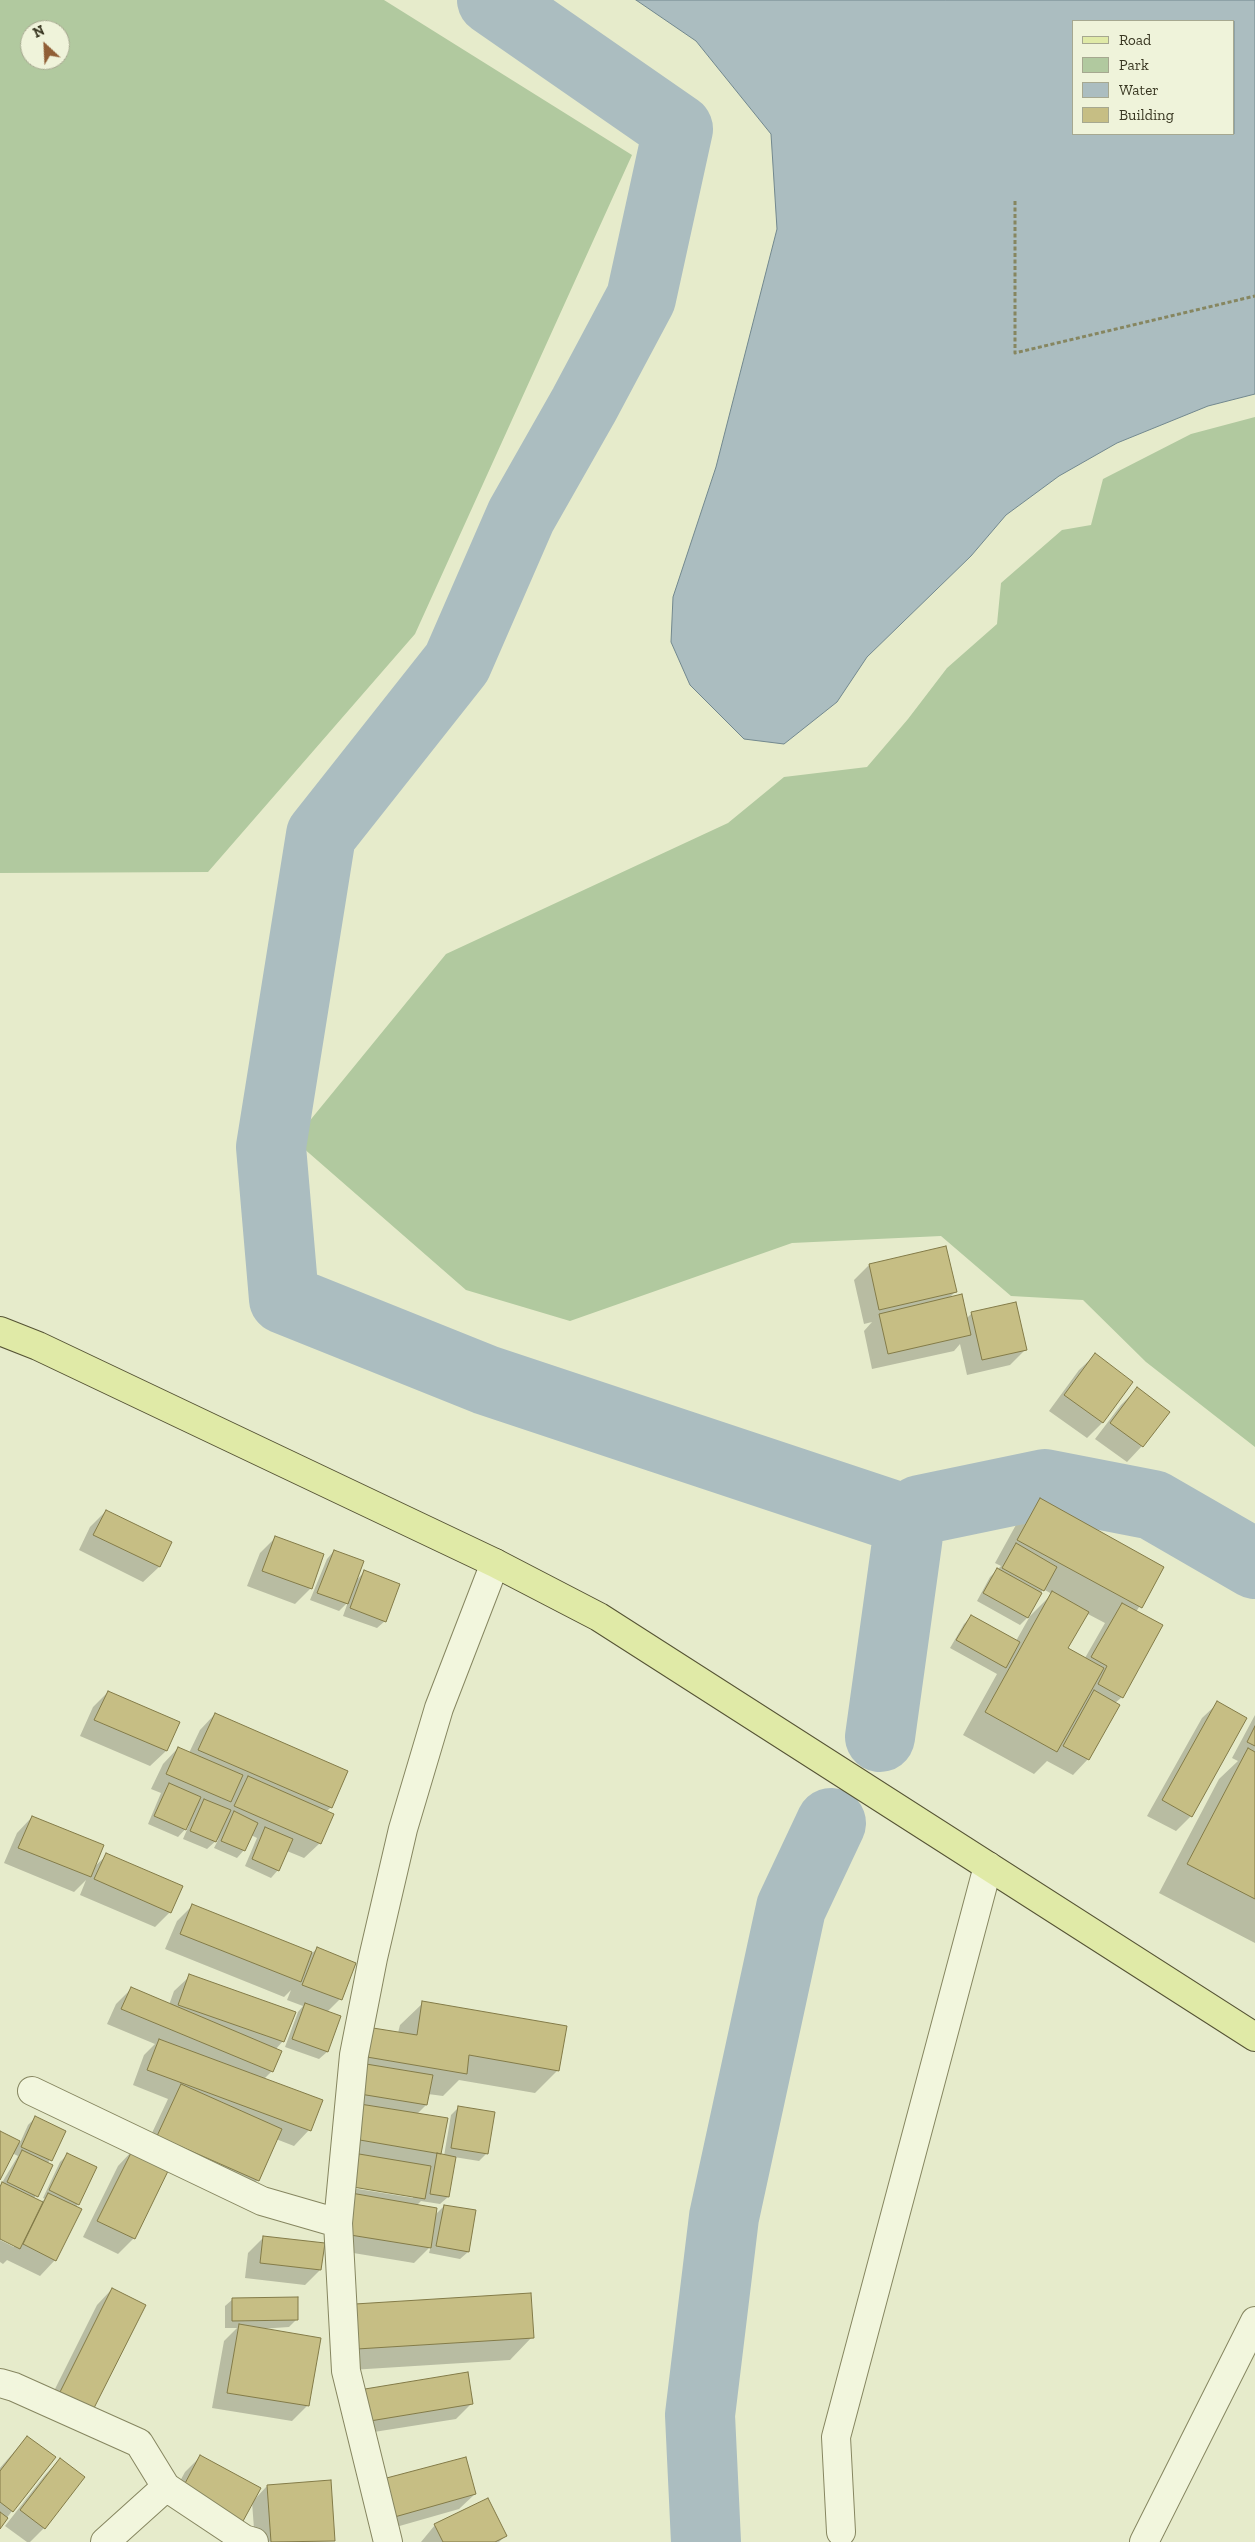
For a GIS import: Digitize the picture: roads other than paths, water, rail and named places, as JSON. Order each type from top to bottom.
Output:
[{"type":"main road","points":[[0,1331],[38,1346],[495,1563],[599,1617],[1255,2037]]},
{"type":"street","points":[[388,2542],[346,2371],[338,2223],[354,2055],[373,1958],[403,1829],[439,1708],[495,1563]]},
{"type":"street","points":[[841,2532],[836,2437],[988,1866]]},
{"type":"street","points":[[32,2091],[262,2201],[338,2223]]},
{"type":"street","points":[[1144,2542],[1255,2321]]},
{"type":"street","points":[[0,2384],[14,2386],[138,2443],[166,2488],[244,2538],[254,2542]]},
{"type":"street","points":[[105,2542],[166,2488]]},
{"type":"water","points":[[636,0],[1255,0],[1255,394],[1208,406],[1117,443],[1059,476],[1006,515],[971,556],[867,657],[837,702],[784,744],[744,739],[690,685],[671,642],[673,597],[716,467],[777,229],[771,134],[696,41]]},
{"type":"waterway","points":[[492,0],[678,129],[641,298],[584,405],[521,516],[457,663],[321,835],[271,1147],[284,1299],[486,1380],[910,1521],[880,1737]]},
{"type":"waterway","points":[[910,1521],[920,1510],[1045,1484],[1153,1505],[1255,1564]]},
{"type":"waterway","points":[[706,2542],[700,2415],[724,2217],[791,1908],[831,1823]]}]
